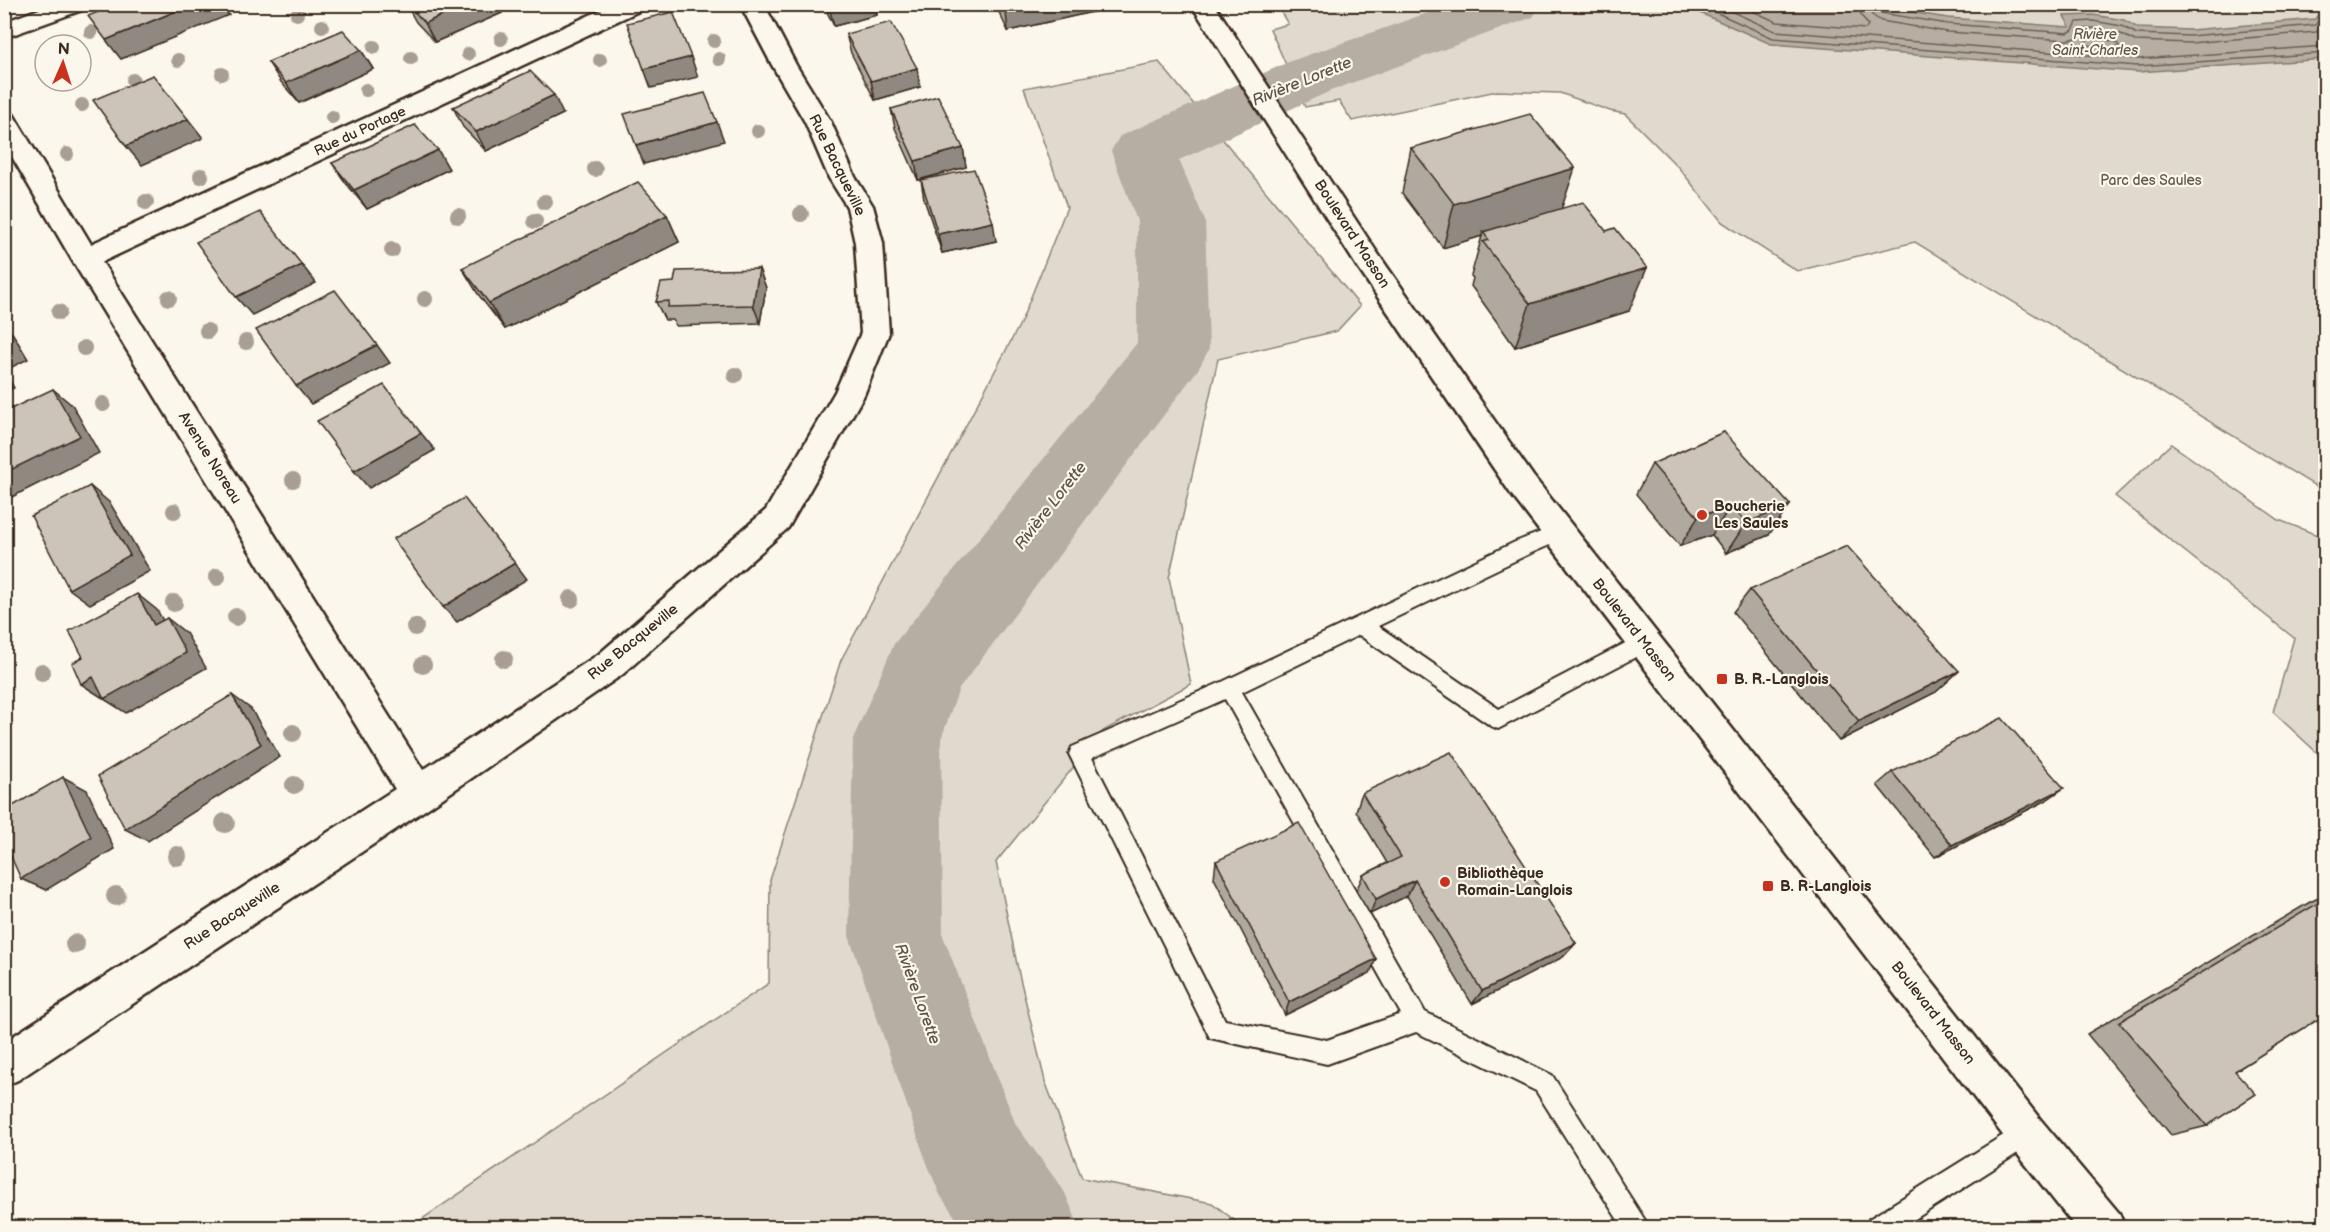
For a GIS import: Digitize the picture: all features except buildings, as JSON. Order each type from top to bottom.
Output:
[{"type":"street","points":[[4,32],[76,4]]},
{"type":"street","name":"Rue du Portage","points":[[85,258],[635,4]]},
{"type":"street","name":"Rue Bacqueville","points":[[4,1066],[418,794],[611,664],[777,519],[849,395],[875,333],[869,243],[860,206],[842,178],[818,122],[784,65],[752,4]]},
{"type":"street","name":"Boulevard Masson","points":[[1202,4],[1386,287],[1522,485],[2026,1133],[2104,1227]]},
{"type":"street","name":"Avenue Noreau","points":[[4,120],[85,258],[418,794]]},
{"type":"lane","points":[[1417,1020],[1327,1052],[1218,1030],[1079,754],[1229,688],[1360,624],[1559,533]]},
{"type":"lane","points":[[1360,624],[1498,720],[1644,643]]},
{"type":"lane","points":[[1229,688],[1417,1020],[1544,1083],[1638,1227]]},
{"type":"lane","points":[[1878,1227],[2026,1133]]},
{"type":"green space","name":"Parc des Saules","points":[[1276,4],[2325,5],[2325,492],[1915,242],[1797,271],[1722,222],[1679,168],[1625,114],[1560,93],[1497,91],[1352,121],[1339,101],[1305,107],[1270,29],[1288,24]]},
{"type":"green space","points":[[1159,62],[1360,306],[1337,331],[1218,359],[1169,578],[1191,684],[1103,731],[996,862],[1019,974],[1045,1081],[1082,1178],[1212,1203],[1243,1227],[409,1228],[769,983],[770,880],[841,660],[1021,322],[1067,207],[1024,88]]},
{"type":"green space","points":[[2171,444],[2279,520],[2325,538],[2325,760],[2273,712],[2294,638],[2115,496]]},
{"type":"water","name":"Rivière Saint-Charles","points":[[1682,5],[1866,5],[1948,18],[2070,27],[2064,16],[2093,15],[2124,20],[2138,28],[2191,30],[2315,19],[2325,5],[2325,59],[2138,72],[1771,44]]},
{"type":"waterway","name":"Rivière Lorette","points":[[1027,1228],[977,1158],[896,936],[897,739],[924,670],[1173,349],[1171,221],[1143,151],[1313,75],[1512,4]]},
{"type":"place","name":"Boucherie Les Saules","points":[[1702,515]]},
{"type":"place","name":"B. R.-Langlois","points":[[1722,679]]},
{"type":"place","name":"Bibliothèque Romain-Langlois","points":[[1445,882]]},
{"type":"place","name":"B. R-Langlois","points":[[1768,886]]}]
